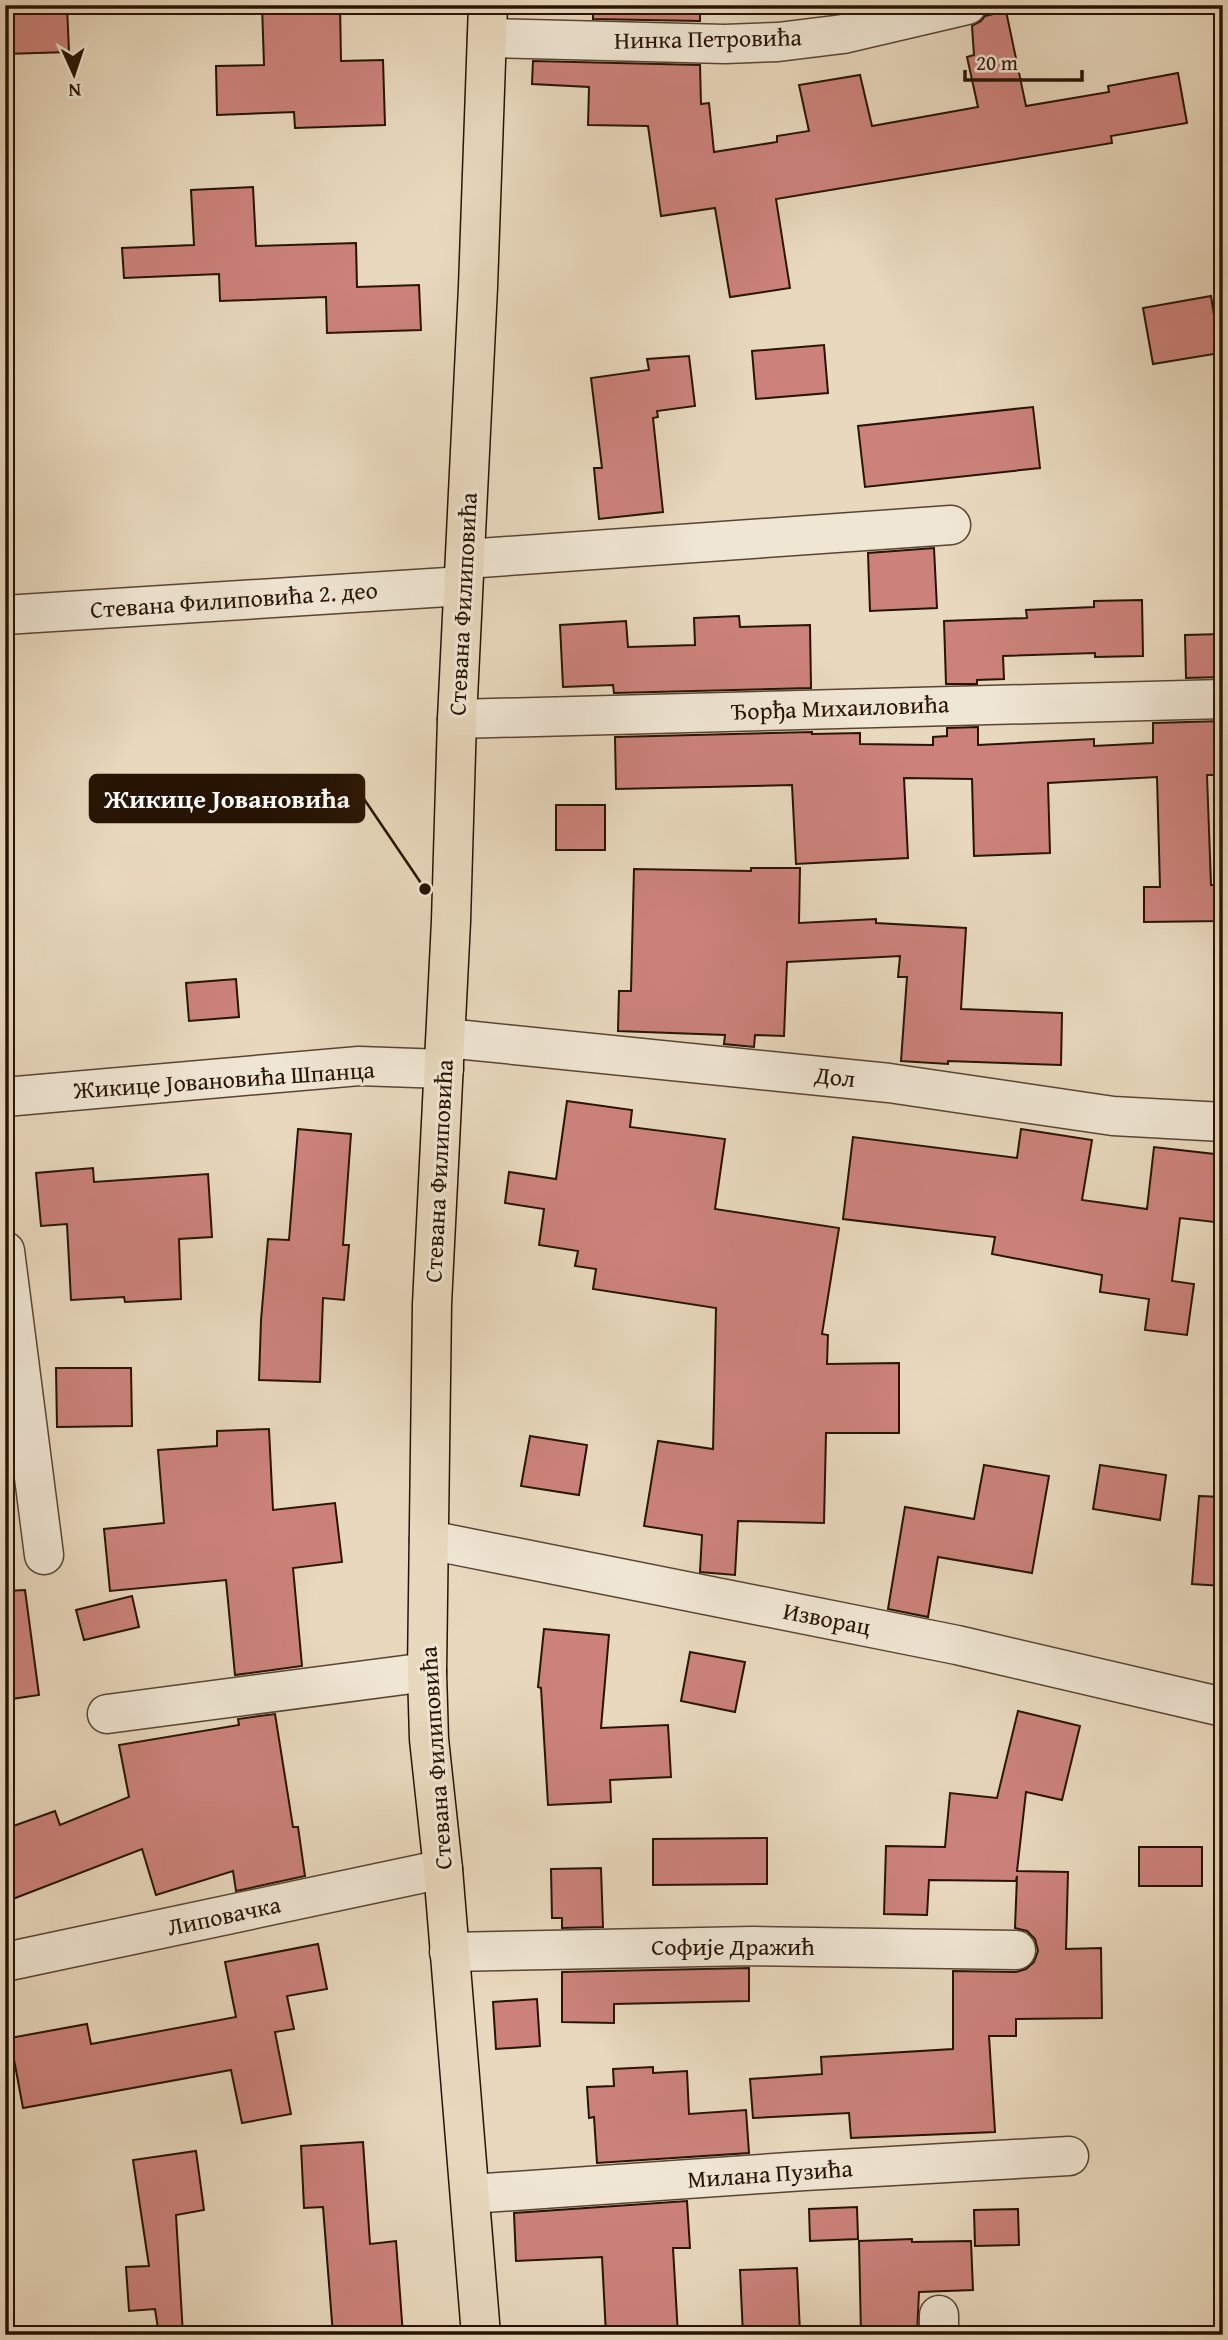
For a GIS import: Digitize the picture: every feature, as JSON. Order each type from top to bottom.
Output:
[{"type":"main road","name":"Стевана Филиповића","points":[[481,2335],[443,1869],[429,1740],[427,1672],[432,1304],[488,22]]},
{"type":"street","name":"Нинка Петровића","points":[[488,22],[725,44],[778,42],[843,34],[967,5]]},
{"type":"street","name":"Стевана Филиповића 2. део","points":[[5,615],[951,526]]},
{"type":"street","name":"Ђорђа Михаиловића","points":[[457,719],[1223,699]]},
{"type":"street","name":"Жикице Јовановића Шпанца","points":[[5,1097],[359,1066],[445,1054]]},
{"type":"street","name":"Дол","points":[[445,1054],[888,1083],[1113,1116],[1223,1122]]},
{"type":"street","points":[[5,1251],[44,1555]]},
{"type":"street","name":"Изворац","points":[[429,1540],[957,1644],[1223,1707]]},
{"type":"street","points":[[107,1714],[427,1672]]},
{"type":"street","name":"Липовачка","points":[[5,1962],[443,1869]]},
{"type":"street","name":"Софије Дражић","points":[[449,1952],[753,1946],[1016,1950]]},
{"type":"street","name":"Милана Пузића","points":[[471,2194],[1069,2156]]},
{"type":"building","points":[[5,5],[67,5],[69,52],[5,54]]},
{"type":"building","points":[[262,5],[340,5],[341,61],[383,60],[385,125],[295,128],[294,112],[217,115],[216,66],[264,65]]},
{"type":"building","points":[[593,5],[700,5],[700,21],[593,19]]},
{"type":"building","points":[[1006,11],[1026,106],[1109,92],[1108,86],[1178,73],[1187,123],[1111,136],[1112,143],[776,199],[790,288],[730,297],[715,208],[661,216],[648,126],[588,125],[589,87],[532,84],[533,61],[700,65],[701,104],[709,103],[714,152],[777,142],[777,136],[809,131],[799,85],[860,75],[872,126],[978,107],[967,57],[974,55],[972,26],[985,16]]},
{"type":"building","points":[[253,187],[256,246],[356,243],[357,287],[419,285],[421,330],[327,333],[326,297],[220,301],[219,274],[124,278],[122,248],[194,245],[191,190]]},
{"type":"building","points":[[1211,296],[1220,353],[1153,364],[1143,308]]},
{"type":"building","points":[[824,345],[828,393],[756,399],[752,351]]},
{"type":"building","points":[[689,356],[695,406],[657,411],[658,417],[653,418],[663,512],[599,519],[594,468],[602,468],[591,378],[649,370],[647,359]]},
{"type":"building","points":[[1033,407],[1040,468],[865,487],[858,426]]},
{"type":"building","points":[[934,548],[937,608],[870,611],[868,553]]},
{"type":"building","points":[[1142,600],[1143,656],[1095,657],[1095,653],[1003,656],[1004,679],[977,680],[977,684],[946,684],[944,621],[1027,618],[1026,610],[1094,607],[1094,601]]},
{"type":"building","points":[[739,616],[740,627],[810,625],[811,688],[614,693],[613,685],[563,687],[560,625],[626,621],[628,647],[695,645],[694,618]]},
{"type":"building","points":[[1223,634],[1223,677],[1186,678],[1185,635]]},
{"type":"building","points":[[1223,721],[1223,775],[1207,775],[1211,885],[1223,885],[1223,921],[1144,922],[1144,887],[1160,887],[1157,777],[1048,783],[1050,853],[974,856],[972,779],[904,778],[908,858],[796,864],[792,785],[616,789],[615,737],[860,733],[860,744],[933,745],[933,737],[947,736],[947,728],[978,727],[978,745],[1094,739],[1094,746],[1153,743],[1153,723]]},
{"type":"building","points":[[556,805],[605,805],[605,850],[556,850]]},
{"type":"building","points":[[751,868],[800,868],[799,923],[876,919],[876,923],[966,928],[961,1009],[1062,1013],[1061,1065],[901,1061],[907,977],[898,977],[900,956],[787,962],[784,1036],[755,1035],[754,1047],[724,1044],[725,1035],[618,1031],[619,991],[631,991],[634,869],[751,871]]},
{"type":"building","points":[[236,979],[239,1017],[189,1021],[186,983]]},
{"type":"building","points":[[567,1101],[632,1110],[630,1127],[725,1139],[715,1209],[839,1228],[822,1334],[828,1335],[827,1364],[899,1363],[899,1433],[826,1433],[824,1523],[738,1521],[735,1575],[700,1572],[702,1535],[644,1526],[658,1441],[713,1449],[716,1308],[593,1289],[596,1269],[575,1266],[578,1251],[539,1245],[544,1209],[505,1203],[509,1172],[556,1179]]},
{"type":"building","points":[[298,1129],[351,1134],[343,1245],[349,1245],[344,1300],[323,1298],[320,1382],[259,1380],[268,1239],[289,1240]]},
{"type":"building","points":[[1021,1129],[1092,1140],[1082,1200],[1147,1209],[1154,1147],[1223,1155],[1223,1223],[1180,1218],[1172,1281],[1194,1284],[1187,1335],[1145,1330],[1149,1299],[1100,1292],[1102,1275],[992,1254],[995,1237],[843,1219],[853,1137],[1017,1158]]},
{"type":"building","points":[[93,1168],[94,1182],[208,1174],[212,1237],[179,1239],[181,1299],[125,1302],[124,1297],[71,1300],[67,1224],[41,1226],[36,1173]]},
{"type":"building","points":[[56,1368],[131,1368],[132,1426],[57,1427]]},
{"type":"building","points":[[269,1429],[273,1510],[335,1503],[342,1562],[293,1568],[302,1666],[235,1675],[226,1580],[110,1591],[104,1529],[164,1523],[158,1450],[217,1446],[217,1431]]},
{"type":"building","points":[[530,1436],[587,1445],[579,1495],[521,1486]]},
{"type":"building","points":[[984,1465],[1049,1476],[1032,1573],[938,1557],[928,1617],[888,1609],[905,1507],[974,1519]]},
{"type":"building","points":[[1100,1465],[1166,1475],[1160,1520],[1093,1509]]},
{"type":"building","points":[[1199,1496],[1223,1497],[1223,1586],[1192,1584]]},
{"type":"building","points":[[25,1590],[39,1695],[5,1700],[5,1591]]},
{"type":"building","points":[[132,1596],[139,1627],[84,1640],[76,1610]]},
{"type":"building","points":[[544,1629],[609,1635],[601,1728],[668,1725],[671,1777],[610,1780],[611,1802],[548,1805],[541,1688],[538,1687]]},
{"type":"building","points":[[690,1652],[745,1662],[735,1712],[681,1701]]},
{"type":"building","points":[[1018,1711],[1080,1726],[1062,1800],[1026,1792],[1017,1871],[1068,1872],[1066,1949],[1101,1948],[1102,2018],[1016,2019],[1016,2036],[989,2036],[995,2132],[851,2138],[849,2113],[753,2118],[750,2079],[822,2074],[821,2057],[953,2049],[953,1971],[1016,1972],[1026,1969],[1034,1962],[1038,1951],[1035,1939],[1027,1931],[1015,1928],[1017,1876],[1016,1881],[929,1880],[927,1915],[884,1914],[886,1846],[945,1847],[950,1793],[997,1798]]},
{"type":"building","points":[[275,1714],[293,1827],[298,1827],[305,1876],[236,1891],[233,1871],[156,1895],[142,1849],[5,1902],[5,1829],[55,1811],[60,1825],[129,1797],[119,1745],[239,1725],[238,1719]]},
{"type":"building","points":[[767,1838],[767,1884],[653,1885],[653,1839]]},
{"type":"building","points":[[1139,1847],[1202,1847],[1202,1886],[1139,1886]]},
{"type":"building","points":[[601,1868],[603,1927],[562,1928],[562,1918],[552,1918],[551,1869]]},
{"type":"building","points":[[318,1944],[327,1989],[287,1996],[294,2029],[275,2032],[291,2114],[242,2123],[231,2070],[23,2108],[10,2038],[87,2024],[91,2044],[236,2017],[225,1962]]},
{"type":"building","points":[[749,1968],[749,2001],[614,2004],[614,2023],[562,2022],[562,1972]]},
{"type":"building","points":[[537,1999],[540,2046],[496,2049],[493,2002]]},
{"type":"building","points":[[653,2067],[653,2073],[687,2071],[689,2114],[746,2110],[749,2153],[597,2163],[594,2117],[589,2118],[587,2087],[614,2086],[613,2069]]},
{"type":"building","points":[[363,2142],[370,2244],[396,2241],[403,2335],[333,2335],[323,2207],[304,2208],[301,2146]]},
{"type":"building","points":[[196,2151],[204,2210],[176,2215],[183,2335],[159,2335],[155,2309],[129,2311],[126,2267],[149,2266],[133,2160]]},
{"type":"building","points":[[687,2201],[690,2248],[673,2248],[678,2335],[606,2335],[602,2257],[516,2261],[514,2213]]},
{"type":"building","points":[[857,2207],[858,2239],[810,2241],[809,2209]]},
{"type":"building","points":[[1018,2209],[1019,2245],[975,2246],[974,2210]]},
{"type":"building","points":[[912,2239],[912,2242],[971,2241],[973,2290],[919,2292],[917,2335],[861,2335],[859,2241]]},
{"type":"building","points":[[797,2268],[800,2333],[743,2335],[740,2270]]},
{"type":"place","name":"Жикице Јовановића","points":[[425,889]]}]
